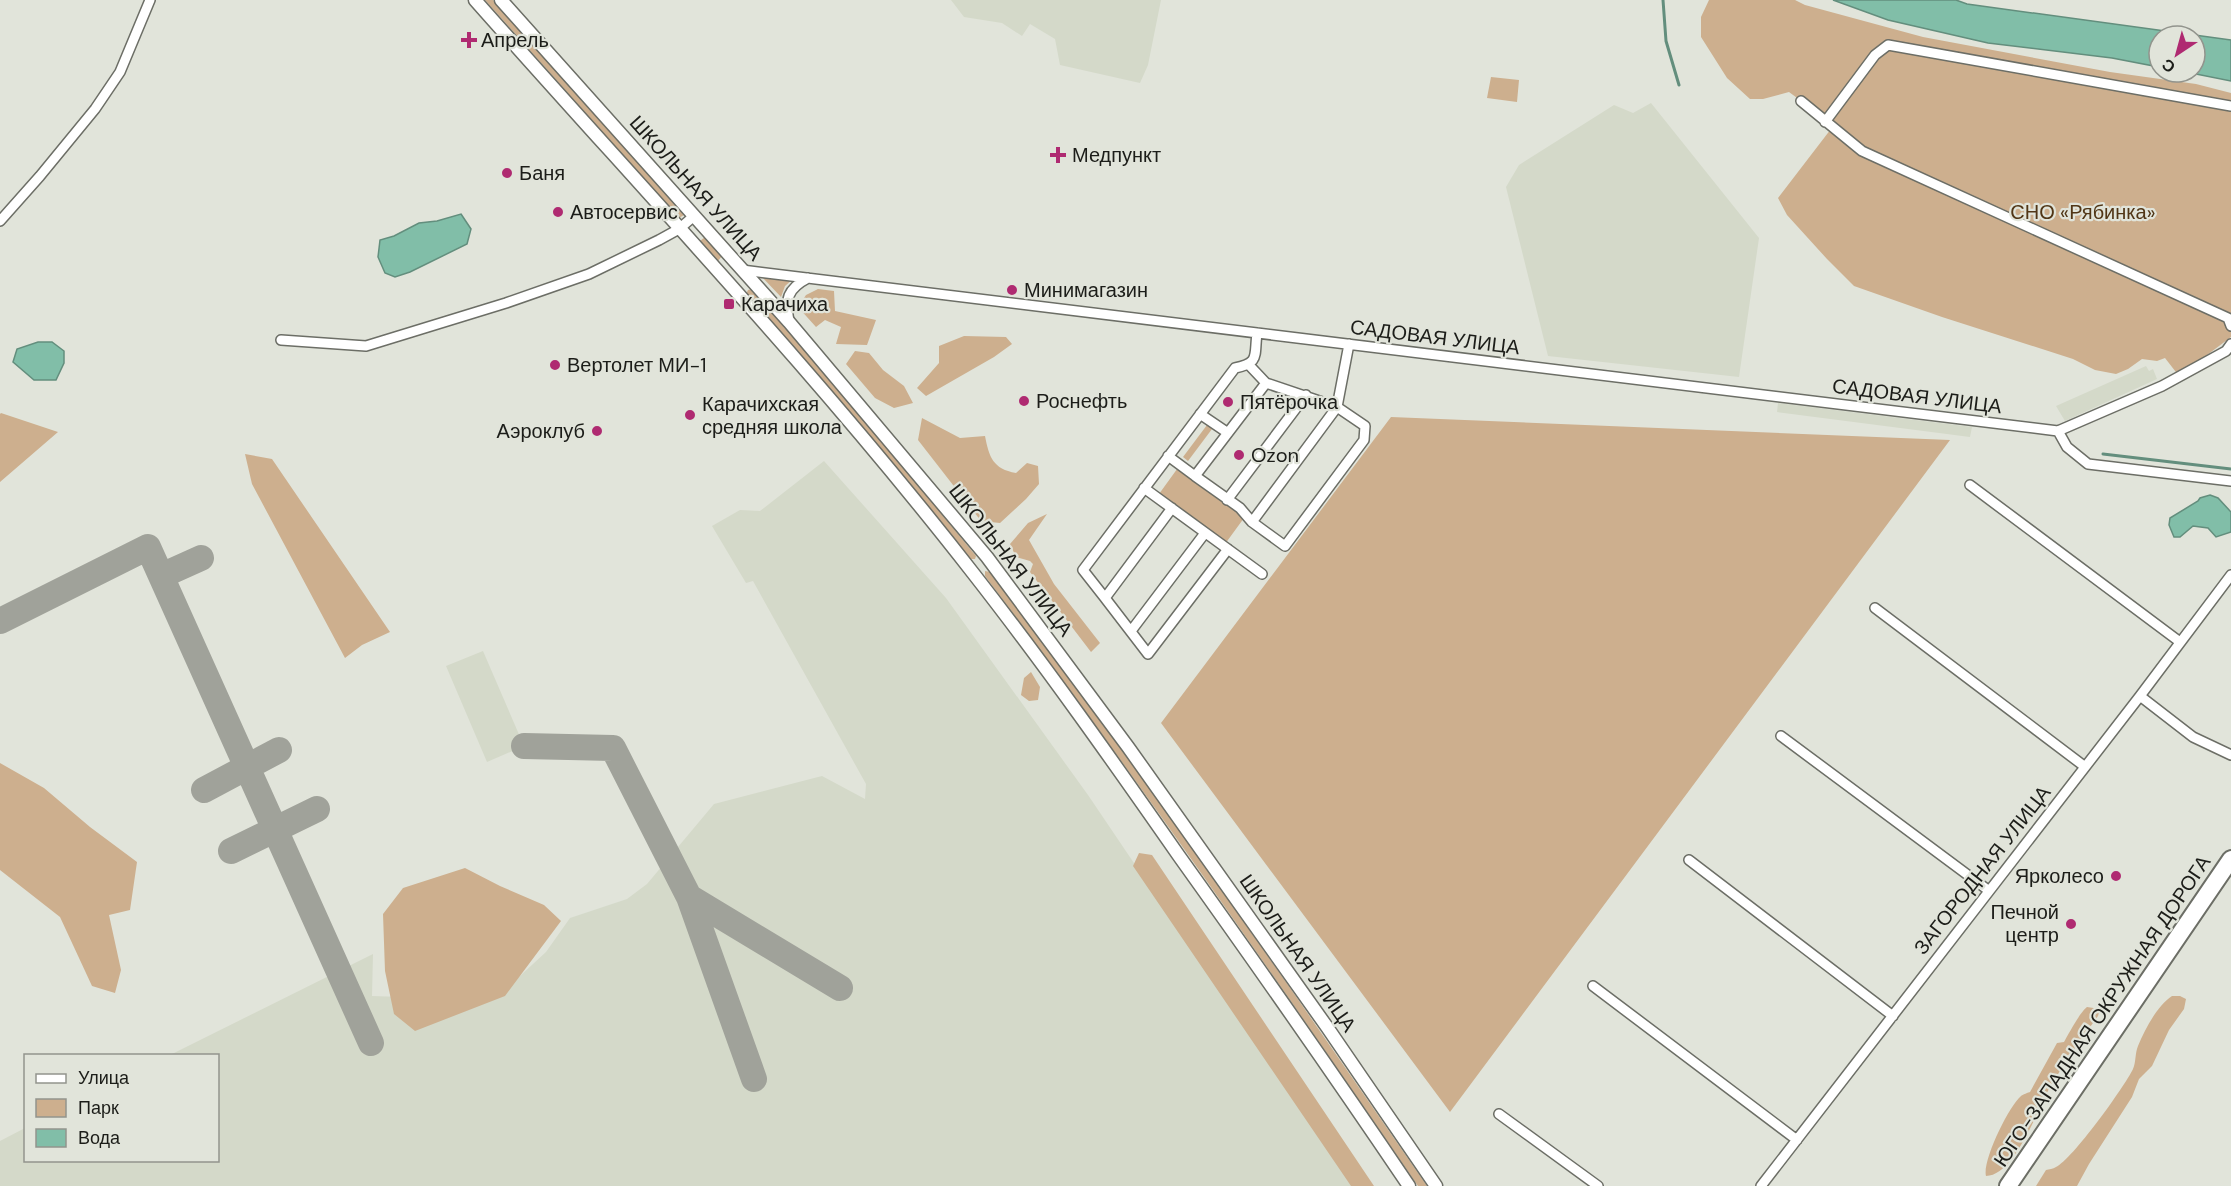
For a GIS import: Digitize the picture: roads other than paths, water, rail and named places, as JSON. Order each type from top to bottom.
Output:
[{"type":"highway","name":"ЮГО-ЗАПАДНАЯ ОКРУЖНАЯ ДОРОГА","points":[[2008,1186],[2231,859]]},
{"type":"highway","name":"ЮГО-ЗАПАДНАЯ ОКРУЖНАЯ ДОРОГА","points":[[2019,1186],[2231,876]]},
{"type":"main road","name":"ШКОЛЬНАЯ УЛИЦА","points":[[476,0],[727,282],[866,443],[971,570],[1111,758],[1302,1029],[1409,1186]]},
{"type":"main road","name":"ШКОЛЬНАЯ УЛИЦА","points":[[501,0],[789,322],[987,557],[1128,747],[1327,1027],[1436,1186]]},
{"type":"main road","points":[[727,282],[742,270]]},
{"type":"main road","points":[[971,570],[987,557]]},
{"type":"street","points":[[0,221],[40,176],[108,90],[120,72],[150,0]]},
{"type":"street","points":[[1825,122],[1875,55],[1888,45],[2231,106]]},
{"type":"street","points":[[1801,101],[1862,151],[2228,318],[2231,326]]},
{"type":"street","points":[[281,340],[366,346],[506,303],[589,274],[679,229],[694,216]]},
{"type":"street","name":"САДОВАЯ УЛИЦА","points":[[742,270],[2058,431]]},
{"type":"street","points":[[789,322],[786,309],[788,296],[797,284],[808,278]]},
{"type":"street","points":[[1228,549],[1148,654],[1083,570],[1235,368],[1249,365],[1254,360],[1257,333]]},
{"type":"street","points":[[2231,344],[2226,351],[2169,382],[2058,431],[2067,447],[2088,464],[2231,482]]},
{"type":"street","points":[[1252,522],[1337,407],[1349,345]]},
{"type":"street","points":[[1168,456],[1239,508],[1252,522],[1285,546],[1364,440],[1365,426],[1337,407],[1266,383],[1249,365]]},
{"type":"street","points":[[1195,476],[1266,383]]},
{"type":"street","points":[[1227,500],[1306,395]]},
{"type":"street","points":[[1200,414],[1228,433]]},
{"type":"street","points":[[1970,485],[2180,642]]},
{"type":"street","points":[[1144,488],[1262,574]]},
{"type":"street","points":[[1105,598],[1172,508]]},
{"type":"street","points":[[1131,632],[1205,533]]},
{"type":"street","name":"ЗАГОРОДНАЯ УЛИЦА","points":[[1761,1186],[2231,575]]},
{"type":"street","points":[[1875,608],[2084,766]]},
{"type":"street","points":[[2140,696],[2193,736],[2231,755]]},
{"type":"street","points":[[1781,736],[1988,890]]},
{"type":"street","points":[[1689,860],[1893,1016]]},
{"type":"street","points":[[1593,986],[1797,1140]]},
{"type":"street","points":[[1499,1114],[1598,1186]]},
{"type":"water","points":[[1833,0],[1956,0],[1967,4],[2147,29],[2147,65],[2112,58],[1988,43],[1888,20]]},
{"type":"water","points":[[2207,37],[2231,40],[2231,81],[2207,76]]},
{"type":"water","points":[[461,214],[471,229],[467,244],[410,272],[395,277],[385,273],[378,257],[380,240],[394,236],[419,223],[437,221]]},
{"type":"water","points":[[38,342],[52,342],[64,351],[64,363],[56,380],[34,380],[13,362],[17,349]]},
{"type":"water","points":[[2210,495],[2218,498],[2231,512],[2231,532],[2216,537],[2208,528],[2193,526],[2180,537],[2174,537],[2169,525],[2170,518],[2200,498]]},
{"type":"waterway","points":[[1663,0],[1666,41],[1679,85]]},
{"type":"waterway","points":[[2103,454],[2231,469]]},
{"type":"place","name":"Апрель","points":[[469,40]]},
{"type":"place","name":"Медпункт","points":[[1058,155]]},
{"type":"place","name":"Баня","points":[[507,173]]},
{"type":"place","name":"Автосервис","points":[[558,212]]},
{"type":"place","name":"Минимагазин","points":[[1012,290]]},
{"type":"place","name":"Карачиха","points":[[729,304]]},
{"type":"place","name":"Вертолет МИ-1","points":[[555,365]]},
{"type":"place","name":"Роснефть","points":[[1024,401]]},
{"type":"place","name":"Пятёрочка","points":[[1228,402]]},
{"type":"place","name":"Карачихская средняя школа","points":[[690,415]]},
{"type":"place","name":"Аэроклуб","points":[[597,431]]},
{"type":"place","name":"Ozon","points":[[1239,455]]},
{"type":"place","name":"Ярколесо","points":[[2116,876]]},
{"type":"place","name":"Печной центр","points":[[2071,924]]},
{"type":"park label","name":"СНО «Рябинка»","points":[[2083,212]]}]
